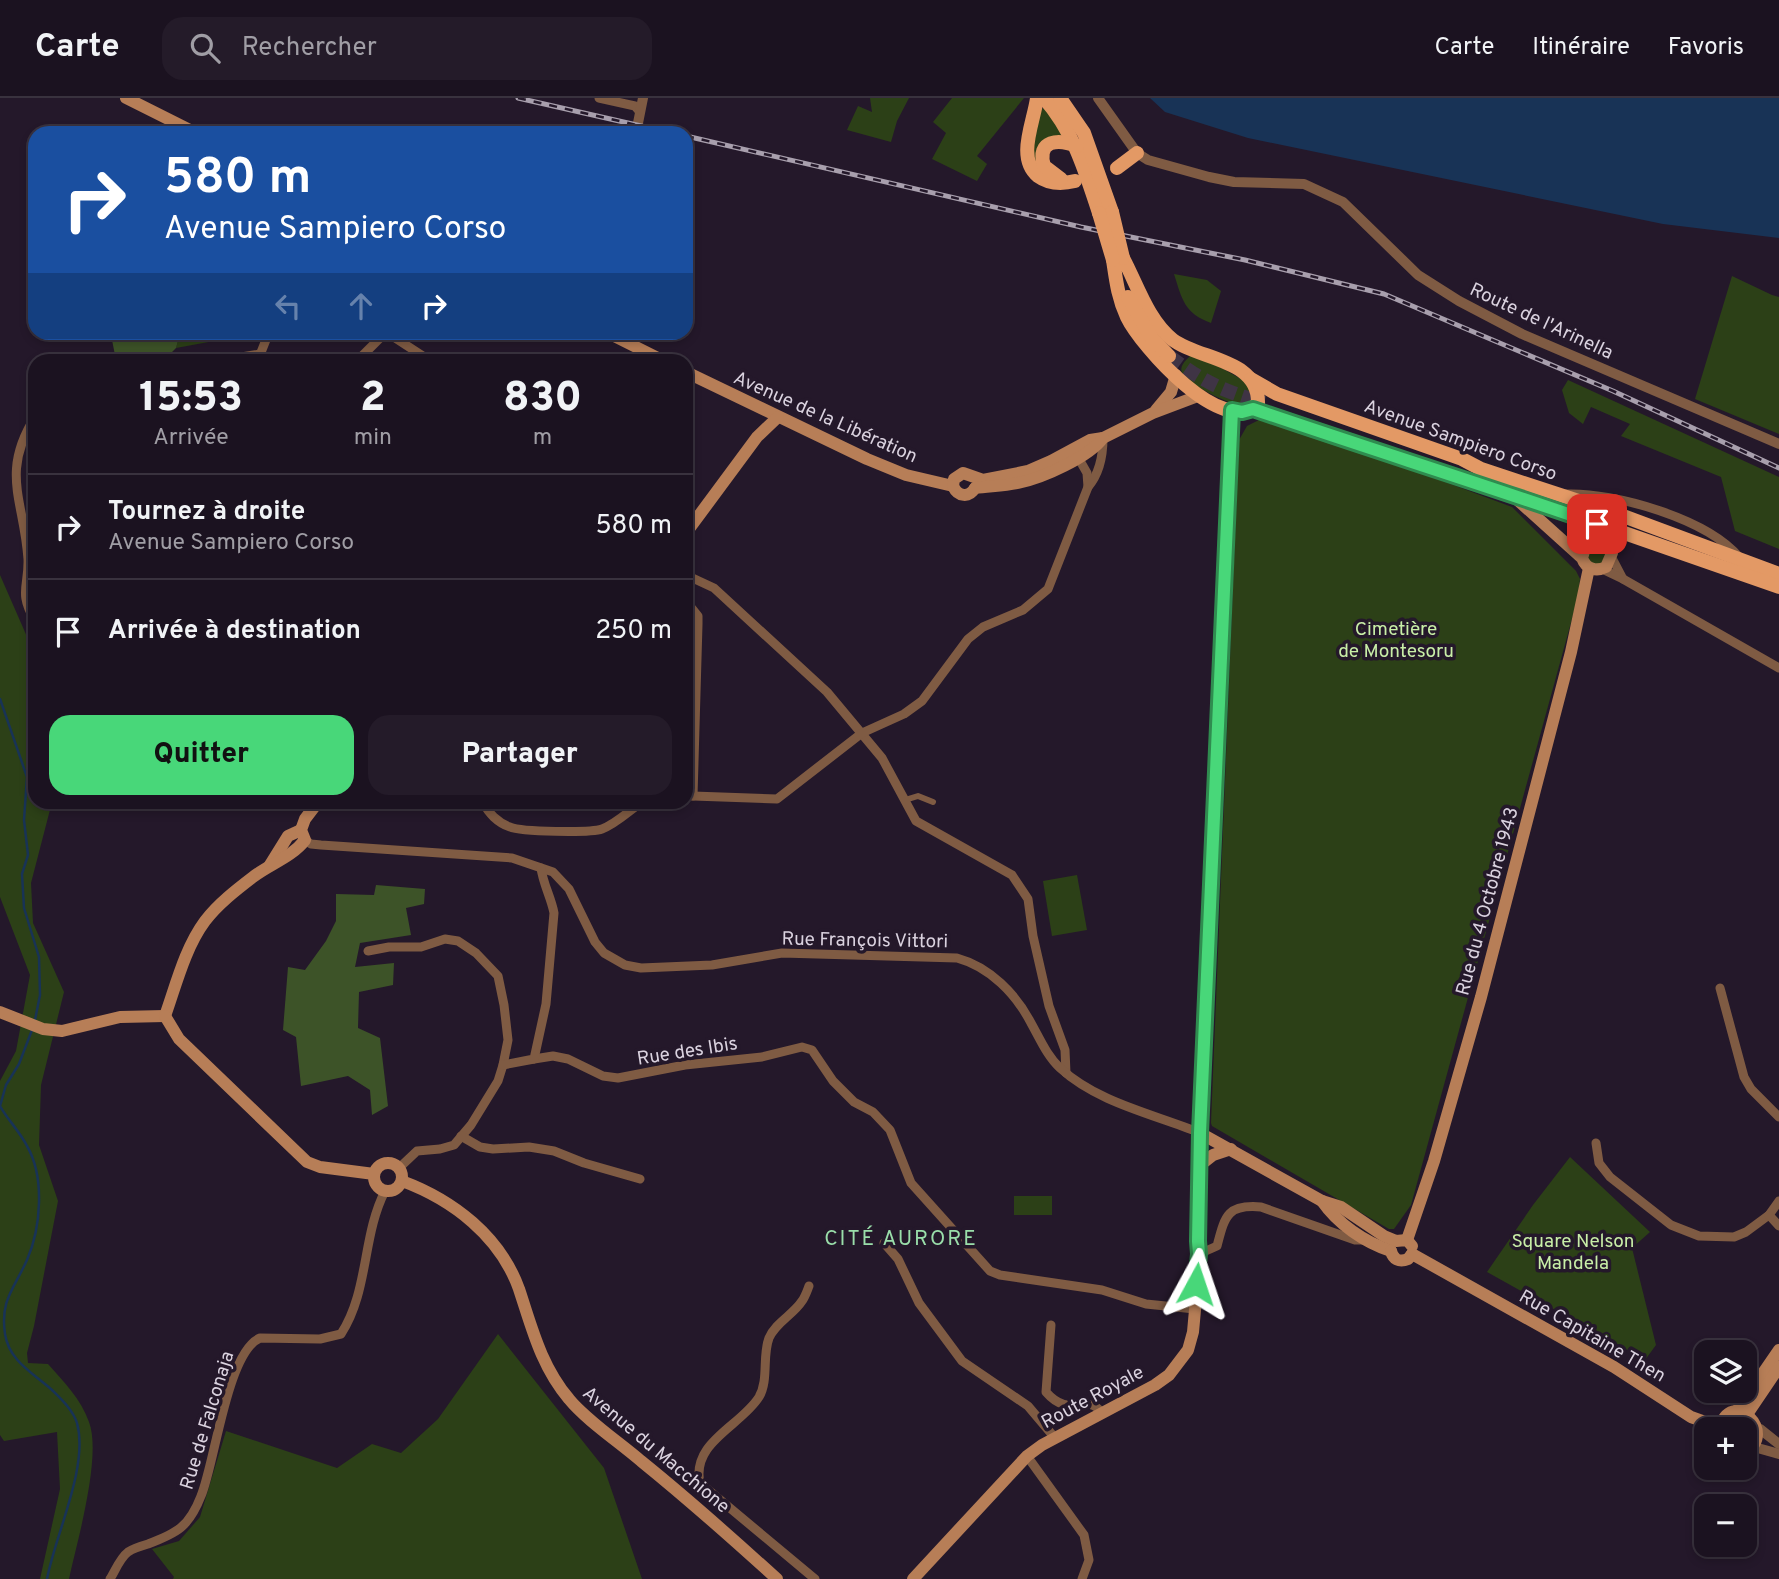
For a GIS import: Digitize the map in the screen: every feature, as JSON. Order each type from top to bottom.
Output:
[{"type":"main road","points":[[127,98],[182,126]]},
{"type":"main road","points":[[1037,98],[1027,147],[1028,163],[1040,178],[1051,182],[1072,181],[1048,171],[1042,157],[1047,145],[1055,141],[1077,146]]},
{"type":"main road","points":[[1044,98],[1058,114],[1077,146],[1105,212]]},
{"type":"main road","points":[[1059,98],[1084,133],[1133,307],[1151,337],[1171,353]]},
{"type":"main road","points":[[1116,168],[1137,153]]},
{"type":"main road","points":[[1118,258],[1118,295],[1128,318],[1150,349],[1198,396],[1242,412],[1261,403],[1258,403],[1258,394],[1251,379]]},
{"type":"main road","name":"Avenue Sampiero Corso","points":[[1118,258],[1172,340],[1191,350],[1212,355],[1278,394],[1462,459],[1479,476],[1511,494],[1779,587]]},
{"type":"main road","points":[[622,340],[650,354]]},
{"type":"main road","points":[[1153,413],[1171,392],[1178,360],[1184,352],[1191,350]]},
{"type":"main road","name":"Avenue de la Libération","points":[[693,375],[906,475],[953,486],[957,492],[964,495],[971,494],[975,483]]},
{"type":"main road","points":[[975,483],[1019,473],[1051,461],[1090,440],[1104,438],[1153,413],[1198,396]]},
{"type":"main road","name":"Avenue Sampiero Corso","points":[[1261,403],[1418,465],[1558,494],[1636,520],[1779,574]]},
{"type":"main road","points":[[757,437],[759,408]]},
{"type":"main road","name":"Route Royale","points":[[913,1579],[1027,1456],[1055,1438],[1155,1385],[1169,1375],[1188,1350],[1195,1310],[1199,1254],[1200,1133],[1232,410]]},
{"type":"main road","points":[[693,524],[757,437],[778,417]]},
{"type":"main road","points":[[975,483],[1020,483],[1082,463],[1104,438]]},
{"type":"main road","points":[[1511,494],[1591,565],[1610,563],[1612,558],[1608,544],[1600,540],[1590,542],[1584,548],[1591,565]]},
{"type":"main road","points":[[1608,544],[1616,540],[1618,531]]},
{"type":"main road","name":"Rue du 4 Octobre 1943","points":[[1398,1244],[1434,1161],[1481,997],[1591,565]]},
{"type":"main road","points":[[165,1016],[187,955],[205,921],[230,895],[270,865],[298,849],[305,819],[313,809]]},
{"type":"main road","points":[[0,1012],[43,1029],[61,1031],[120,1017],[165,1016]]},
{"type":"main road","points":[[165,1016],[179,1039],[307,1162],[320,1167],[374,1174]]},
{"type":"main road","points":[[1200,1133],[1322,1201],[1341,1207],[1398,1244]]},
{"type":"main road","points":[[1199,1166],[1213,1156],[1231,1150]]},
{"type":"main road","points":[[386,1163],[401,1174],[395,1189],[385,1191],[376,1185],[374,1174],[377,1168],[386,1163]]},
{"type":"main road","name":"Avenue du Macchione","points":[[401,1174],[461,1212],[484,1232],[518,1286],[534,1339],[547,1368],[571,1402],[696,1506],[777,1579]]},
{"type":"main road","points":[[1322,1201],[1364,1240],[1398,1244],[1412,1246],[1412,1254],[1408,1259],[1400,1261],[1394,1258],[1398,1244]]},
{"type":"main road","name":"Rue Capitaine Then","points":[[1412,1254],[1604,1361],[1694,1418]]},
{"type":"main road","points":[[1742,1412],[1779,1350]]},
{"type":"main road","points":[[1725,1417],[1742,1412],[1779,1367]]},
{"type":"main road","points":[[1742,1412],[1754,1417],[1760,1429],[1757,1441]]},
{"type":"street","points":[[599,98],[635,106],[640,112]]},
{"type":"street","points":[[637,126],[643,98]]},
{"type":"street","points":[[1098,98],[1137,153]]},
{"type":"street","name":"Route de l'Arinella","points":[[1137,153],[1148,160],[1234,182],[1304,184],[1343,202],[1418,275],[1459,301],[1522,334],[1779,444]]},
{"type":"street","points":[[364,354],[378,340]]},
{"type":"street","points":[[398,340],[420,354]]},
{"type":"street","points":[[28,425],[16,446],[10,464],[9,481],[28,560],[24,592],[28,610]]},
{"type":"street","points":[[693,796],[777,800],[862,733],[904,714],[922,701],[968,639],[983,627],[1023,610],[1048,589],[1088,487],[1096,478],[1104,438]]},
{"type":"street","points":[[1088,487],[1082,463],[1099,467]]},
{"type":"street","points":[[1612,558],[1623,579]]},
{"type":"street","points":[[1591,565],[1623,579],[1779,668]]},
{"type":"street","points":[[693,578],[714,588],[827,692],[882,758],[916,821],[1012,876],[1025,892],[1049,1006],[1065,1051],[1066,1073]]},
{"type":"street","points":[[693,610],[698,617],[693,751]]},
{"type":"street","points":[[905,800],[918,796],[933,802]]},
{"type":"street","points":[[488,809],[498,822],[512,829],[584,832],[600,830],[632,809]]},
{"type":"street","name":"Rue François Vittori","points":[[303,835],[311,844],[512,858],[553,872],[569,889],[595,942],[604,953],[633,967],[712,965],[782,953],[957,958],[971,962],[988,972],[1014,997],[1046,1051],[1066,1073],[1102,1096],[1200,1133]]},
{"type":"street","points":[[534,1059],[546,1004],[554,913],[542,880],[541,869]]},
{"type":"street","points":[[368,951],[389,947],[421,947],[445,939],[458,941],[476,953],[498,975],[504,1005],[508,1040],[498,1081],[471,1125],[454,1145],[417,1151],[401,1174]]},
{"type":"street","points":[[1720,988],[1744,1077],[1751,1089],[1779,1117]]},
{"type":"street","name":"Rue des Ibis","points":[[503,1065],[554,1056],[568,1059],[603,1076],[618,1078],[685,1065],[762,1056],[802,1047],[812,1050],[833,1081],[854,1102],[873,1112],[890,1130],[912,1183],[990,1271],[1000,1275],[1102,1290],[1146,1304],[1195,1310]]},
{"type":"street","points":[[461,1136],[480,1147],[529,1147],[554,1151],[584,1163],[640,1179]]},
{"type":"street","points":[[1596,1143],[1599,1163],[1610,1177],[1671,1224],[1699,1236],[1734,1237],[1746,1233],[1769,1214],[1779,1201]]},
{"type":"street","name":"Rue de Falconaja","points":[[110,1579],[128,1552],[175,1534],[194,1512],[202,1494],[233,1381],[245,1349],[252,1341],[260,1338],[320,1339],[341,1334],[359,1290],[370,1228],[385,1191]]},
{"type":"street","points":[[1199,1254],[1217,1246],[1224,1222],[1232,1210],[1245,1206],[1261,1208],[1355,1240],[1364,1240]]},
{"type":"street","points":[[1769,1214],[1779,1226]]},
{"type":"street","points":[[1329,1230],[1368,1225]]},
{"type":"street","points":[[884,1243],[898,1259],[919,1303],[962,1361],[1028,1406],[1055,1438]]},
{"type":"street","points":[[809,1286],[802,1301],[775,1327],[769,1338],[760,1396],[708,1447],[700,1461],[698,1472],[700,1483],[815,1579]]},
{"type":"street","points":[[1051,1325],[1046,1392],[1063,1406],[1089,1403],[1096,1405],[1102,1413]]},
{"type":"street","points":[[1760,1429],[1779,1444]]},
{"type":"street","points":[[1757,1451],[1779,1454]]},
{"type":"street","points":[[1027,1456],[1084,1535],[1089,1560],[1082,1579]]},
{"type":"green space","points":[[870,98],[909,98],[897,121],[891,142],[847,130],[858,106],[872,112]]},
{"type":"green space","points":[[952,98],[1024,98],[977,156],[987,164],[977,181],[932,159],[946,133],[933,122]]},
{"type":"green space","points":[[1044,107],[1063,135],[1058,136],[1039,171],[1031,150]]},
{"type":"green space","points":[[1174,274],[1207,280],[1221,291],[1211,323],[1195,315],[1185,304]]},
{"type":"green space","points":[[1732,276],[1779,297],[1779,434],[1695,399]]},
{"type":"green space","points":[[112,340],[178,340],[176,348],[170,354],[115,354]]},
{"type":"green space","points":[[178,340],[219,340],[176,348]]},
{"type":"green space","points":[[1190,356],[1200,356],[1250,384],[1251,398],[1248,403],[1238,405],[1221,399],[1187,379],[1181,369]]},
{"type":"green space","points":[[1568,380],[1779,477],[1779,549],[1735,531],[1721,477],[1621,436],[1630,424],[1591,407],[1583,424],[1569,413],[1562,390]]},
{"type":"green space","name":"Cimetière de Montesoru","points":[[1259,420],[1333,440],[1512,507],[1576,571],[1580,579],[1578,597],[1411,1205],[1394,1229],[1389,1229],[1211,1123],[1239,440],[1247,426]]},
{"type":"green space","points":[[1602,544],[1608,557],[1598,566],[1588,562],[1586,550]]},
{"type":"green space","points":[[0,575],[28,639],[28,809],[50,809],[31,883],[33,923],[64,992],[41,1085],[39,1145],[58,1201],[27,1353],[28,1363],[48,1364],[72,1391],[86,1414],[92,1437],[87,1499],[69,1579],[40,1579],[60,1489],[57,1432],[4,1441],[0,1435],[0,1081],[16,1051],[30,975],[0,897]]},
{"type":"green space","points":[[1077,875],[1087,930],[1052,936],[1043,881]]},
{"type":"green space","points":[[376,885],[425,889],[424,904],[406,908],[411,935],[360,943],[355,967],[394,963],[393,985],[359,992],[358,1028],[380,1038],[388,1106],[372,1115],[370,1090],[348,1076],[301,1086],[296,1037],[283,1030],[288,967],[305,970],[326,941],[336,921],[336,894],[374,895]]},
{"type":"green space","name":"Square Nelson Mandela","points":[[1570,1157],[1650,1232],[1632,1248],[1656,1345],[1645,1360],[1487,1272]]},
{"type":"green space","points":[[1014,1196],[1052,1196],[1052,1215],[1014,1215]]},
{"type":"green space","points":[[498,1334],[604,1468],[642,1579],[173,1579],[152,1549],[179,1541],[200,1517],[226,1431],[337,1468],[372,1444],[401,1453],[438,1419]]},
{"type":"water","points":[[1150,98],[1779,98],[1779,238],[1663,224],[1248,138],[1165,112]]},
{"type":"waterway","points":[[0,699],[27,777],[24,820],[28,855],[22,874],[24,908],[39,957],[40,995],[35,1020]]},
{"type":"waterway","points":[[32,1030],[19,1064],[6,1085],[0,1106],[33,1158],[39,1187],[38,1218],[32,1247],[6,1303],[4,1322],[11,1352],[70,1409],[77,1423],[79,1441],[75,1480],[47,1579]]},
{"type":"tunnel","points":[[1169,356],[1214,385],[1264,403]]},
{"type":"railway","points":[[518,98],[641,126]]},
{"type":"railway","points":[[693,138],[1081,227],[1245,260],[1384,294],[1613,391],[1779,468]]},
{"type":"district","name":"CITÉ AURORE","points":[[901,1238]]},
{"type":"route","points":[[1196,1284],[1199,1266],[1200,1133],[1232,410],[1242,412],[1253,409],[1418,465],[1478,482],[1597,524]]}]
